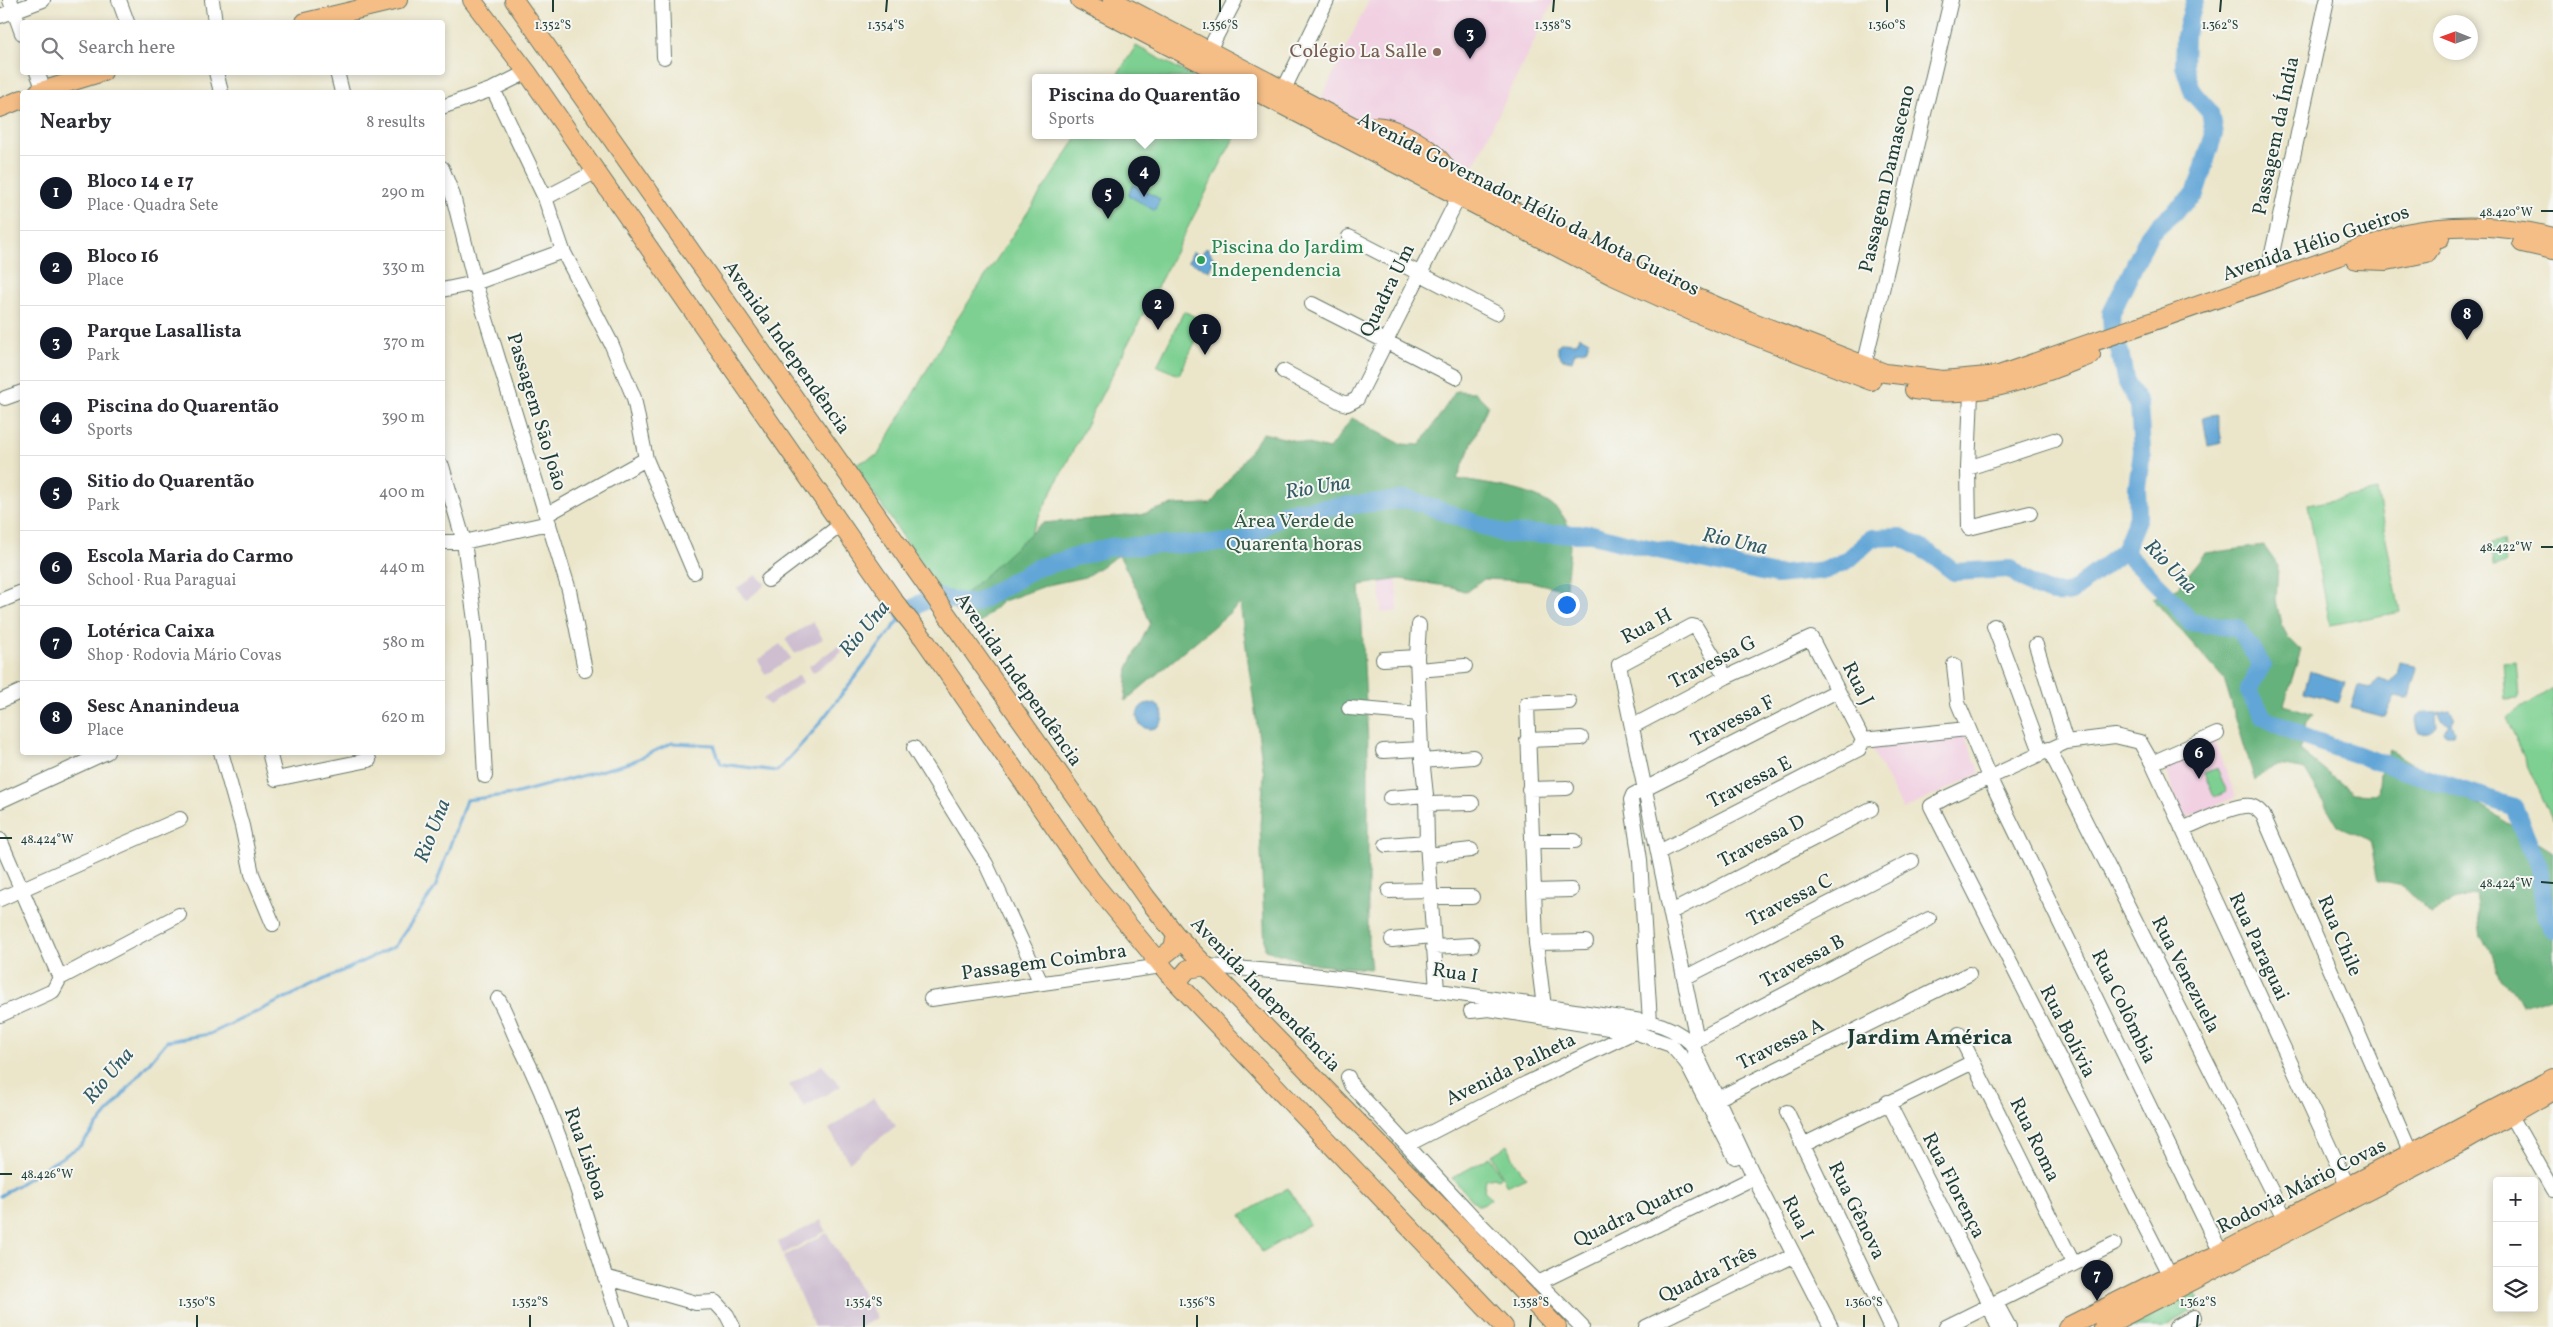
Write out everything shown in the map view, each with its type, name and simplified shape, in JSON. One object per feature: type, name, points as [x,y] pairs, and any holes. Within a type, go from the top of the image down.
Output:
[{"type":"main road","points":[[323,20],[398,0]]},
{"type":"main road","points":[[472,0],[527,72],[894,601],[924,638],[1091,880],[1176,982],[1504,1327]]},
{"type":"main road","name":"Avenida Independência","points":[[514,0],[1125,871],[1176,935],[1557,1327]]},
{"type":"main road","points":[[1080,0],[1224,74]]},
{"type":"main road","points":[[1112,0],[1255,74]]},
{"type":"main road","points":[[44,90],[93,75]]},
{"type":"main road","points":[[1257,75],[1284,89],[1362,138]]},
{"type":"main road","name":"Avenida Governador Hélio da Mota Gueiros","points":[[1257,92],[1362,138],[1459,196],[1613,276],[1663,299],[1845,372],[1898,388],[1924,392],[1971,392],[2014,384],[2101,345]]},
{"type":"main road","points":[[0,108],[20,100]]},
{"type":"main road","name":"Avenida Governador Hélio da Mota Gueiros","points":[[1362,138],[1370,127],[1380,126],[1402,134],[1442,159],[1447,174],[1614,261],[1748,320],[1885,373],[1924,380],[1987,378],[2101,345]]},
{"type":"main road","name":"Avenida Hélio Gueiros","points":[[2430,234],[2464,226],[2506,228],[2553,237]]},
{"type":"main road","name":"Avenida Hélio Gueiros","points":[[2126,337],[2266,281],[2405,233],[2492,237],[2553,250]]},
{"type":"main road","name":"Avenida Hélio Gueiros","points":[[2101,345],[2189,322],[2356,260],[2387,261],[2419,256],[2427,253],[2431,247],[2430,234]]},
{"type":"main road","points":[[1158,961],[1173,948],[1176,935]]},
{"type":"main road","points":[[1176,982],[1188,969],[1206,966]]},
{"type":"main road","name":"Rodovia Mário Covas","points":[[2067,1327],[2220,1253],[2347,1185],[2549,1090]]},
{"type":"main road","name":"Rodovia Mário Covas","points":[[2102,1327],[2511,1116],[2549,1090]]},
{"type":"street","points":[[0,16],[12,6],[43,0]]},
{"type":"street","points":[[119,0],[126,20]]},
{"type":"street","points":[[212,0],[216,20]]},
{"type":"street","points":[[662,0],[664,57]]},
{"type":"street","points":[[1206,48],[1226,0]]},
{"type":"street","points":[[1206,48],[1235,0]]},
{"type":"street","points":[[1284,89],[1327,0]]},
{"type":"street","name":"Passagem Damasceno","points":[[1864,366],[1951,0]]},
{"type":"street","name":"Passagem da Índia","points":[[2266,281],[2327,0]]},
{"type":"street","points":[[12,6],[20,28]]},
{"type":"street","points":[[445,106],[493,89],[527,72]]},
{"type":"street","points":[[38,75],[41,90]]},
{"type":"street","points":[[217,75],[220,90]]},
{"type":"street","points":[[338,75],[342,90]]},
{"type":"street","points":[[493,89],[545,198],[563,251],[611,343],[634,398],[646,459],[694,572]]},
{"type":"street","points":[[545,198],[595,172]]},
{"type":"street","name":"Passagem São João","points":[[445,176],[453,196],[475,283],[569,590],[585,670]]},
{"type":"street","name":"Quadra Um","points":[[1283,372],[1340,402],[1352,402],[1357,399],[1459,196]]},
{"type":"street","points":[[1349,237],[1496,313]]},
{"type":"street","points":[[445,289],[475,283],[563,251]]},
{"type":"street","points":[[1312,304],[1456,377]]},
{"type":"street","points":[[1971,392],[1968,468],[1969,528],[2030,513]]},
{"type":"street","points":[[5,398],[20,393]]},
{"type":"street","points":[[1968,468],[2054,440]]},
{"type":"street","points":[[445,542],[464,542],[548,519],[646,459]]},
{"type":"street","points":[[445,476],[464,542],[478,642],[485,776]]},
{"type":"street","points":[[768,580],[842,524]]},
{"type":"street","points":[[0,601],[20,593]]},
{"type":"street","points":[[1419,625],[1418,664],[1421,755],[1426,800],[1427,849],[1437,991]]},
{"type":"street","name":"Rua H","points":[[1619,665],[1692,626],[1696,627],[1726,677]]},
{"type":"street","name":"Rua Venezuela","points":[[1994,626],[2045,750],[2285,1218]]},
{"type":"street","name":"Travessa G","points":[[1633,726],[1726,677],[1811,638]]},
{"type":"street","name":"Rua J","points":[[1811,638],[1837,690],[1861,745]]},
{"type":"street","points":[[1989,778],[2045,750],[2066,742],[2036,645]]},
{"type":"street","points":[[1383,660],[1465,666]]},
{"type":"street","name":"Rua I","points":[[1619,665],[1686,977],[1694,1042],[1757,1183],[1831,1327]]},
{"type":"street","name":"Rua Colômbia","points":[[1954,665],[1958,703],[1967,729],[1989,778],[2220,1253]]},
{"type":"street","name":"Travessa F","points":[[1646,789],[1837,690]]},
{"type":"street","points":[[0,701],[20,692]]},
{"type":"street","points":[[1544,1007],[1536,943],[1527,704],[1569,702]]},
{"type":"street","points":[[1381,706],[1420,708]]},
{"type":"street","points":[[1349,708],[1420,708]]},
{"type":"street","points":[[1861,745],[1967,729]]},
{"type":"street","points":[[2152,763],[2217,734]]},
{"type":"street","name":"Rua Paraguai","points":[[2066,742],[2115,736],[2140,742],[2152,763],[2347,1185]]},
{"type":"street","points":[[1527,740],[1581,738]]},
{"type":"street","name":"Travessa E","points":[[1659,852],[1861,745]]},
{"type":"street","points":[[914,748],[986,864],[1041,983]]},
{"type":"street","points":[[1383,751],[1473,757]]},
{"type":"street","points":[[0,801],[100,755]]},
{"type":"street","points":[[223,755],[242,826],[252,874],[273,924]]},
{"type":"street","points":[[270,755],[276,779],[368,756]]},
{"type":"street","name":"Rua Bolívia","points":[[1989,778],[1931,806],[2170,1276]]},
{"type":"street","points":[[1529,789],[1566,788]]},
{"type":"street","points":[[1646,789],[1634,795],[1631,800],[1640,860],[1650,1022]]},
{"type":"street","points":[[1390,798],[1472,803]]},
{"type":"street","name":"Rua Chile","points":[[2182,830],[2236,808],[2249,806],[2258,809],[2263,815],[2411,1154]]},
{"type":"street","name":"Travessa D","points":[[1671,912],[1872,809]]},
{"type":"street","points":[[0,899],[180,818]]},
{"type":"street","points":[[0,840],[60,978]]},
{"type":"street","points":[[1532,841],[1575,841]]},
{"type":"street","points":[[1386,845],[1427,849],[1471,850]]},
{"type":"street","name":"Travessa C","points":[[1686,977],[1912,861]]},
{"type":"street","points":[[1534,891],[1571,890]]},
{"type":"street","points":[[1389,891],[1472,897]]},
{"type":"street","points":[[0,1015],[53,991],[60,978],[180,915]]},
{"type":"street","name":"Travessa B","points":[[1694,1042],[1929,919]]},
{"type":"street","points":[[1392,940],[1433,941],[1472,945]]},
{"type":"street","points":[[1536,943],[1586,942]]},
{"type":"street","name":"Passagem Coimbra","points":[[931,999],[1041,983],[1158,961]]},
{"type":"street","name":"Rua I","points":[[1206,966],[1267,969],[1437,991],[1650,1022],[1666,1026],[1694,1042]]},
{"type":"street","name":"Travessa A","points":[[1718,1098],[1969,974]]},
{"type":"street","name":"Rua Lisboa","points":[[498,1000],[505,1009],[509,1026],[544,1096],[563,1146],[622,1327]]},
{"type":"street","points":[[1472,1011],[1489,1009],[1634,1032],[1658,1039],[1680,1052],[1707,1100],[1822,1327]]},
{"type":"street","name":"Avenida Palheta","points":[[1407,1145],[1527,1083],[1634,1032]]},
{"type":"street","name":"Rua Roma","points":[[1959,1034],[2073,1263]]},
{"type":"street","points":[[1803,1145],[1973,1062]]},
{"type":"street","points":[[1348,1077],[1351,1086],[1473,1217],[1582,1327]]},
{"type":"street","name":"Rua Florença","points":[[1888,1102],[1983,1289],[1992,1305],[2009,1327]]},
{"type":"street","name":"Rua Gênova","points":[[1787,1112],[1890,1327]]},
{"type":"street","points":[[2511,1116],[2553,1190]]},
{"type":"street","name":"Quadra Quatro","points":[[1538,1283],[1747,1181]]},
{"type":"street","points":[[1946,1327],[2114,1244]]},
{"type":"street","name":"Quadra Três","points":[[1646,1327],[1787,1259]]},
{"type":"street","points":[[605,1277],[696,1303],[715,1302],[733,1327]]},
{"type":"street","name":"Rua Florença","points":[[1992,1305],[1998,1327]]},
{"type":"street","points":[[2176,1327],[2194,1317]]},
{"type":"shaded area","name":"Colégio La Salle","points":[[1369,0],[1554,0],[1467,179],[1319,103]]},
{"type":"shaded area","points":[[756,575],[766,584],[746,601],[737,588]]},
{"type":"shaded area","points":[[1397,580],[1398,611],[1381,613],[1381,582]]},
{"type":"shaded area","points":[[813,622],[823,639],[795,654],[785,639]]},
{"type":"shaded area","points":[[780,644],[791,658],[765,675],[758,660]]},
{"type":"shaded area","points":[[838,646],[842,652],[813,673],[809,666]]},
{"type":"shaded area","points":[[799,675],[803,682],[769,705],[763,699]]},
{"type":"shaded area","points":[[1963,732],[1980,773],[1903,810],[1868,742]]},
{"type":"shaded area","points":[[2215,740],[2236,797],[2185,818],[2161,761]]},
{"type":"shaded area","points":[[822,1065],[841,1086],[804,1107],[789,1085]]},
{"type":"shaded area","points":[[873,1098],[896,1126],[849,1162],[829,1129]]},
{"type":"shaded area","points":[[821,1220],[826,1231],[783,1254],[778,1242]]},
{"type":"shaded area","points":[[827,1233],[877,1318],[860,1327],[814,1327],[783,1257]]},
{"type":"green space","points":[[1136,46],[1188,74],[1118,74]]},
{"type":"green space","points":[[1076,139],[1233,139],[1015,563],[975,596],[939,589],[854,465],[878,455],[950,330]]},
{"type":"green space","points":[[1184,311],[1205,322],[1179,375],[1157,366]]},
{"type":"green space","name":"Área Verde de Quarenta horas","points":[[1456,391],[1475,392],[1488,405],[1457,479],[1505,487],[1538,497],[1562,515],[1570,533],[1566,590],[1527,581],[1484,579],[1467,592],[1452,587],[1400,579],[1360,585],[1368,744],[1368,942],[1371,969],[1318,965],[1265,950],[1260,825],[1264,775],[1240,604],[1125,701],[1128,668],[1150,623],[1139,594],[1119,555],[1085,577],[1048,585],[1001,602],[975,628],[951,607],[1042,523],[1140,515],[1171,505],[1211,504],[1263,433],[1329,449],[1352,418],[1401,444],[1420,445]]},
{"type":"green space","points":[[2377,491],[2400,612],[2330,625],[2308,505]]},
{"type":"green space","points":[[2503,540],[2506,564],[2494,565],[2492,542]]},
{"type":"green space","points":[[2264,546],[2278,566],[2276,600],[2281,624],[2288,637],[2301,650],[2284,705],[2314,714],[2306,723],[2300,750],[2353,793],[2378,794],[2380,774],[2390,750],[2553,851],[2553,996],[2522,1006],[2513,989],[2500,979],[2491,951],[2481,937],[2475,894],[2456,899],[2430,914],[2403,886],[2378,881],[2370,840],[2338,826],[2305,770],[2283,766],[2272,767],[2255,781],[2224,679],[2152,598],[2177,588],[2206,553]]},
{"type":"green space","points":[[2516,662],[2519,698],[2506,699],[2503,663]]},
{"type":"green space","points":[[2553,688],[2553,821],[2506,718]]},
{"type":"green space","points":[[2217,768],[2227,792],[2214,797],[2204,773]]},
{"type":"green space","points":[[1508,1145],[1515,1162],[1526,1177],[1507,1186],[1492,1155]]},
{"type":"green space","points":[[1490,1157],[1501,1176],[1498,1179],[1494,1177],[1486,1179],[1484,1190],[1491,1199],[1483,1205],[1477,1205],[1452,1178]]},
{"type":"green space","points":[[1288,1188],[1310,1224],[1262,1252],[1241,1215]]},
{"type":"green space","points":[[2194,1291],[2201,1305],[2164,1327],[2117,1327]]},
{"type":"water","points":[[1133,185],[1160,199],[1155,211],[1128,195]]},
{"type":"water","name":"Piscina do Jardim Independencia","points":[[1207,247],[1214,259],[1209,271],[1188,261],[1193,252],[1203,257],[1202,253]]},
{"type":"water","points":[[1580,336],[1589,341],[1586,350],[1575,352],[1572,361],[1562,359],[1558,352],[1558,345],[1562,342],[1577,343]]},
{"type":"water","points":[[2217,414],[2222,443],[2208,446],[2203,417]]},
{"type":"water","points":[[2400,662],[2415,665],[2417,668],[2409,697],[2395,696],[2385,717],[2351,708],[2358,686],[2370,689],[2378,678],[2391,682],[2397,675]]},
{"type":"water","points":[[2310,671],[2345,682],[2339,702],[2304,692]]},
{"type":"water","points":[[1150,703],[1159,707],[1163,716],[1159,725],[1150,729],[1141,725],[1137,716],[1141,707]]},
{"type":"water","points":[[2450,710],[2454,717],[2451,723],[2454,731],[2453,735],[2446,735],[2444,731],[2449,724],[2442,721],[2439,714],[2436,715],[2437,727],[2433,731],[2425,734],[2418,730],[2416,719],[2421,713]]},
{"type":"waterway","points":[[2124,551],[2138,517],[2137,487],[2142,451],[2139,405],[2125,379],[2120,352],[2112,332],[2111,314],[2150,233],[2195,194],[2214,134],[2210,112],[2193,93],[2184,66],[2185,36],[2195,0]]},
{"type":"waterway","name":"Rio Una","points":[[904,614],[932,596],[974,604],[1036,568],[1110,547],[1240,542],[1287,512],[1409,499],[1505,534],[1592,534],[1620,542],[1776,575],[1826,570],[1848,560],[1872,538],[1901,537],[1931,554],[1954,572],[2010,569],[2038,588],[2054,593],[2062,593],[2071,592],[2124,551],[2173,600],[2190,622],[2237,628],[2262,665],[2248,690],[2263,717],[2307,738],[2514,807],[2539,867],[2545,915],[2553,929]]},
{"type":"waterway","name":"Rio Una","points":[[0,1196],[80,1146],[167,1041],[210,1034],[395,946],[435,888],[466,800],[514,794],[629,763],[672,743],[714,745],[721,764],[777,771],[811,734],[900,619]]},
{"type":"place","name":"Colégio La Salle","points":[[1437,52]]},
{"type":"place","name":"Parque Lasallista","points":[[1470,59]]},
{"type":"place","name":"Piscina do Quarentão","points":[[1144,197]]},
{"type":"place","name":"Sitio do Quarentão","points":[[1108,219]]},
{"type":"place","name":"Piscina do Jardim Independencia","points":[[1201,260]]},
{"type":"place","name":"Bloco 16","points":[[1158,330]]},
{"type":"place","name":"Sesc Ananindeua","points":[[2467,340]]},
{"type":"place","name":"Bloco 14 e 17","points":[[1205,355]]},
{"type":"place","name":"Escola Maria do Carmo","points":[[2199,779]]},
{"type":"place","name":"Lotérica Caixa","points":[[2097,1301]]},
{"type":"district","name":"Jardim América","points":[[1930,1038]]}]
